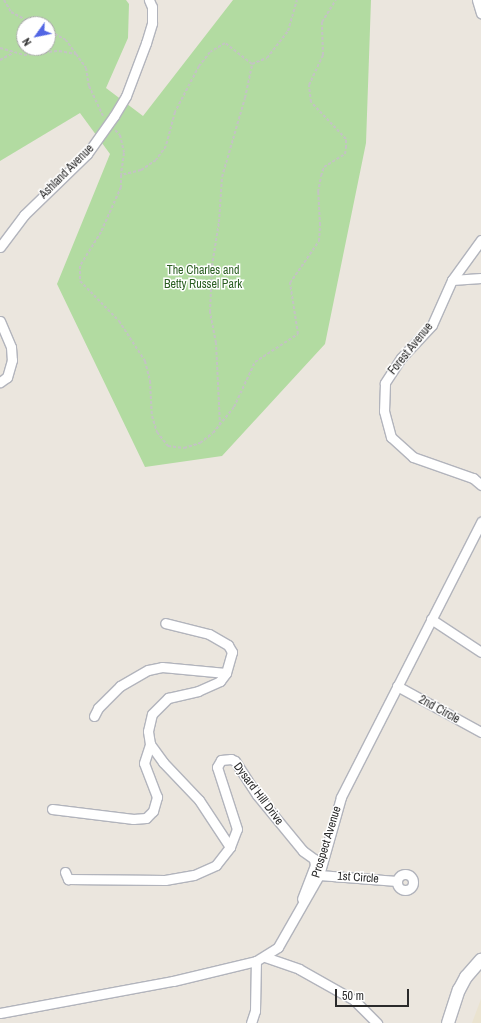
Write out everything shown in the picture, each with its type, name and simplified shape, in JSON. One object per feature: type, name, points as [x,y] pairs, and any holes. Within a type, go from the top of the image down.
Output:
[{"type":"street","name":"Ashland Avenue","points":[[0,247],[24,216],[87,154],[126,96],[152,23],[152,7],[149,0]]},
{"type":"street","points":[[477,0],[481,13]]},
{"type":"street","name":"Forest Avenue","points":[[481,240],[452,280],[432,325],[401,358],[385,383],[384,411],[391,437],[402,449],[413,457],[473,478],[481,485]]},
{"type":"street","points":[[452,280],[481,278]]},
{"type":"street","points":[[0,321],[11,347],[12,360],[7,377],[0,382]]},
{"type":"street","name":"Prospect Avenue","points":[[0,1013],[173,981],[260,959],[278,947],[296,918],[318,876],[341,797],[481,522]]},
{"type":"street","points":[[431,619],[481,652]]},
{"type":"street","points":[[165,623],[209,634],[228,645],[232,652],[226,673],[211,687],[168,698],[156,708],[148,726],[150,744],[154,751],[199,800],[230,847]]},
{"type":"street","points":[[94,716],[98,708],[120,686],[148,670],[162,667],[226,673]]},
{"type":"street","name":"2nd Circle","points":[[397,686],[481,732]]},
{"type":"street","points":[[52,809],[133,819],[146,818],[153,811],[157,797],[144,763],[150,744]]},
{"type":"street","name":"Dysard Hill Drive","points":[[65,872],[68,879],[94,881],[180,877],[194,875],[216,865],[230,847],[237,829],[217,767],[221,760],[231,759],[235,761],[257,795],[303,852],[314,859],[315,865],[296,918]]},
{"type":"street","name":"1st Circle","points":[[318,876],[397,881]]},
{"type":"street","points":[[251,1023],[255,1011],[260,959],[299,969],[354,1000],[377,1023]]},
{"type":"street","points":[[448,1023],[459,990],[466,977],[481,960]]},
{"type":"path","points":[[4,0],[11,12],[19,16]]},
{"type":"path","points":[[252,64],[267,58],[288,31],[297,0]]},
{"type":"path","points":[[252,64],[225,43],[210,52],[199,66],[175,112],[166,146],[156,160],[141,170],[121,175],[121,187],[101,232],[80,266],[79,275],[84,286],[119,321],[145,361],[150,381],[152,416],[157,432],[168,446],[184,448],[200,443],[220,426],[234,408],[255,362],[298,334],[290,283],[318,241],[320,225],[318,192],[320,176],[324,167],[345,154],[346,148],[346,139],[311,102],[309,84],[323,55],[322,22],[336,0]]},
{"type":"path","points":[[56,34],[66,40],[76,54],[56,51]]},
{"type":"path","points":[[0,48],[14,53]]},
{"type":"path","points":[[0,60],[14,53]]},
{"type":"path","points":[[220,426],[216,343],[210,312],[212,266],[219,222],[222,177],[245,98],[252,64]]},
{"type":"shaded area","points":[[481,999],[481,1023],[472,1023]]},
{"type":"green space","name":"The Charles and Betty Russel Park","points":[[0,0],[126,0],[129,4],[128,38],[106,88],[143,116],[233,0],[371,0],[366,143],[325,344],[222,456],[145,467],[57,284],[110,154],[80,113],[0,161]]}]
